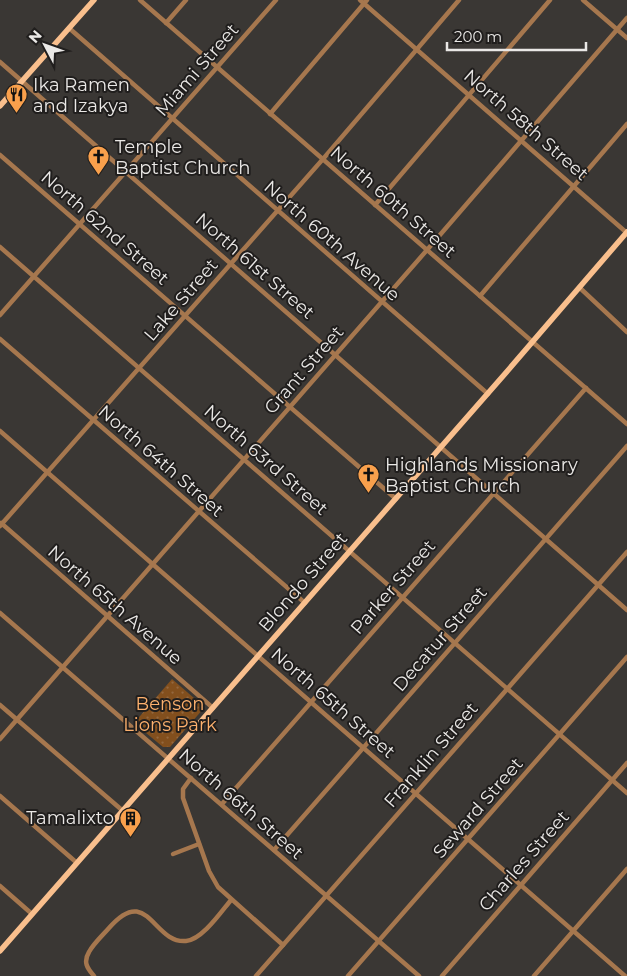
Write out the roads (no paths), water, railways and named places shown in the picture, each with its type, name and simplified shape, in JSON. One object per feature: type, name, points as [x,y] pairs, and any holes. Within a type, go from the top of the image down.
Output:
[{"type":"main road","points":[[0,106],[94,0]]},
{"type":"main road","name":"Blondo Street","points":[[0,951],[442,447],[627,232]]},
{"type":"street","name":"North 60th Street","points":[[140,0],[627,424]]},
{"type":"street","points":[[166,23],[186,0]]},
{"type":"street","name":"Miami Street","points":[[0,315],[276,0]]},
{"type":"street","name":"Lake Street","points":[[0,524],[323,159],[459,0]]},
{"type":"street","points":[[375,205],[550,0]]},
{"type":"street","points":[[583,0],[627,38]]},
{"type":"street","points":[[270,114],[364,1]]},
{"type":"street","name":"North 58th Street","points":[[364,1],[627,232]]},
{"type":"street","name":"Grant Street","points":[[0,739],[627,18]]},
{"type":"street","name":"North 60th Avenue","points":[[69,28],[488,394]]},
{"type":"street","name":"North 61st Street","points":[[0,62],[627,610]]},
{"type":"street","points":[[480,296],[627,124]]},
{"type":"street","name":"North 62nd Street","points":[[0,154],[396,499]]},
{"type":"street","name":"North 63rd Street","points":[[0,246],[627,793]]},
{"type":"street","points":[[580,288],[627,332]]},
{"type":"street","name":"North 64th Street","points":[[0,339],[305,603]]},
{"type":"street","name":"Parker Street","points":[[222,804],[586,388]]},
{"type":"street","name":"North 65th Street","points":[[0,431],[626,976]]},
{"type":"street","name":"Decatur Street","points":[[274,850],[627,446]]},
{"type":"street","name":"North 65th Avenue","points":[[0,524],[213,708]]},
{"type":"street","name":"Franklin Street","points":[[256,976],[627,552]]},
{"type":"street","name":"North 66th Street","points":[[0,613],[419,976]]},
{"type":"street","name":"Seward Street","points":[[348,976],[627,658]]},
{"type":"street","points":[[0,705],[123,811]]},
{"type":"street","name":"Charles Street","points":[[442,976],[627,763]]},
{"type":"street","points":[[191,778],[183,789],[183,798],[214,881],[231,900],[283,945]]},
{"type":"street","points":[[0,796],[77,863]]},
{"type":"street","points":[[173,854],[199,844]]},
{"type":"street","points":[[534,976],[627,869]]},
{"type":"street","points":[[0,886],[32,914]]},
{"type":"street","points":[[94,976],[86,966],[86,957],[117,919],[124,914],[130,912],[141,913],[172,938],[186,941],[194,939],[201,934],[231,900]]},
{"type":"place","name":"Ika Ramen and Izakya","points":[[17,114]]},
{"type":"place","name":"Temple Baptist Church","points":[[99,176]]},
{"type":"place","name":"Highlands Missionary Baptist Church","points":[[369,494]]},
{"type":"place","name":"Tamalixto","points":[[130,837]]},
{"type":"park label","name":"Benson Lions Park","points":[[170,714]]}]
